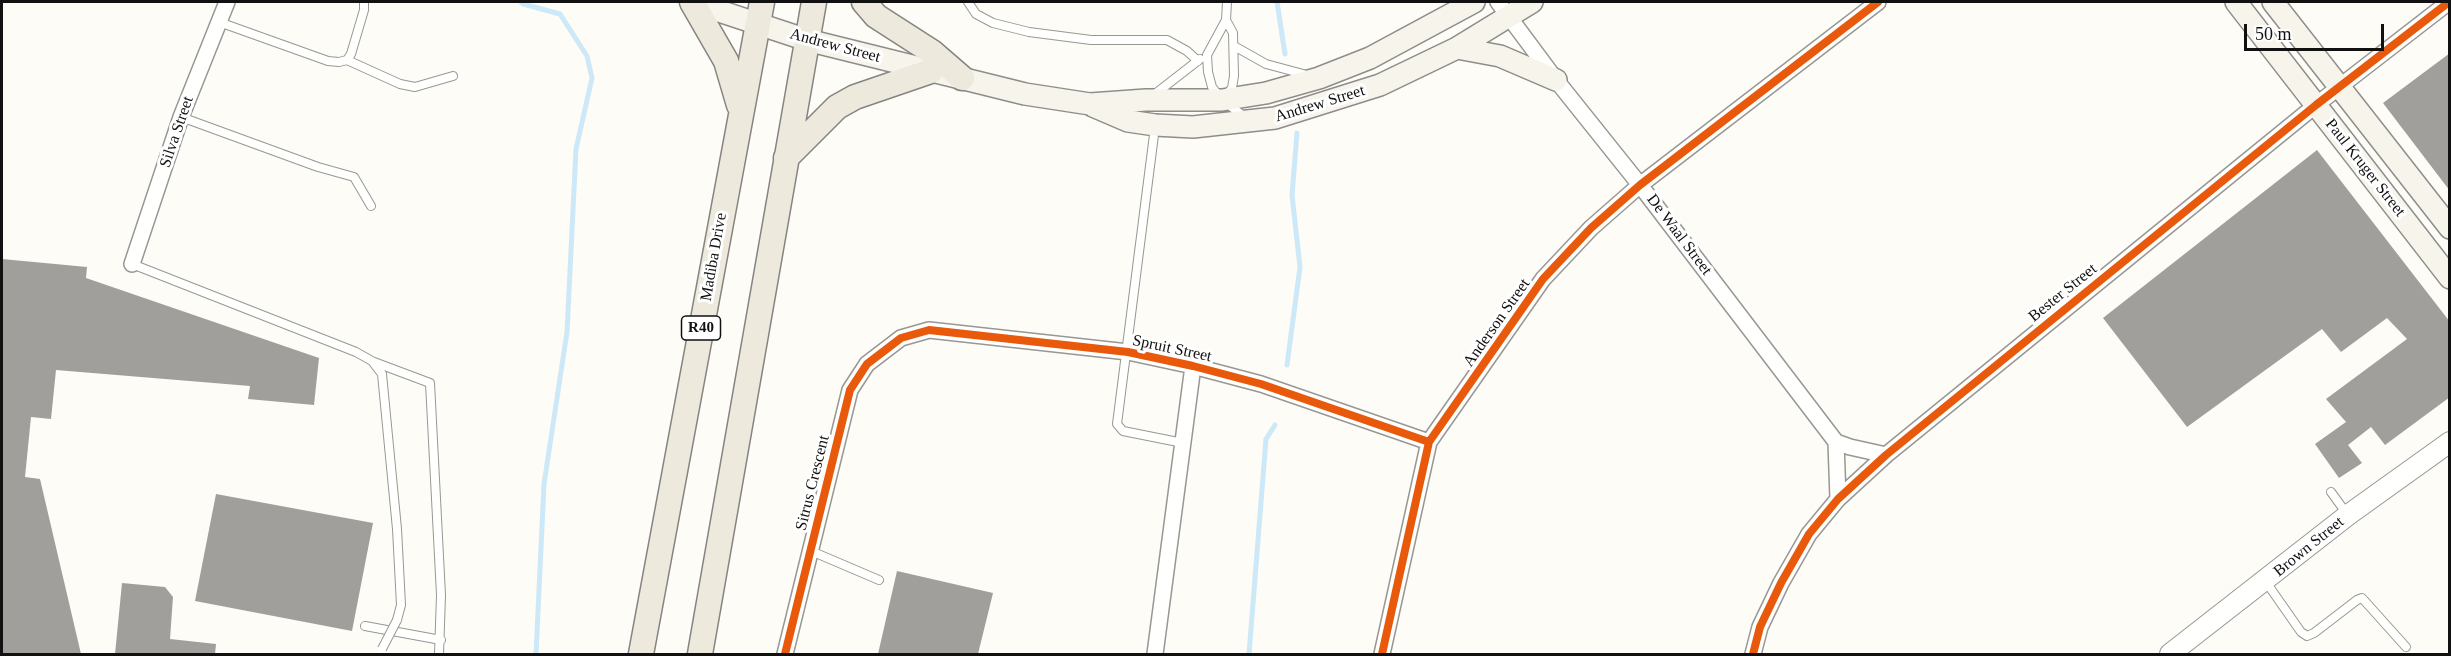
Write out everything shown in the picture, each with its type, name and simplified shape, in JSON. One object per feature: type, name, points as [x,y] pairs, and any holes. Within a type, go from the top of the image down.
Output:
[{"type":"main road","points":[[692,2],[726,62],[741,110]]},
{"type":"main road","name":"Andrew Street","points":[[692,2],[760,12],[807,40],[1025,94],[1090,104],[1146,100],[1251,122],[1275,118],[1380,85],[1457,48],[1504,9],[1532,2]]},
{"type":"main road","points":[[700,654],[814,2]]},
{"type":"main road","points":[[864,2],[876,16],[932,52],[962,78]]},
{"type":"main road","name":"Andrew Street","points":[[1090,104],[1128,121],[1155,125],[1209,112],[1319,78],[1370,58],[1474,2]]},
{"type":"main road","name":"Paul Kruger Street","points":[[2236,2],[2450,278]]},
{"type":"main road","name":"Paul Kruger Street","points":[[2273,2],[2450,228]]},
{"type":"main road","name":"Madiba Drive","points":[[641,654],[760,12]]},
{"type":"main road","points":[[1457,48],[1500,56],[1556,80]]},
{"type":"main road","points":[[786,158],[837,107],[855,97],[931,71]]},
{"type":"street","name":"Silva Street","points":[[132,264],[181,117],[227,2]]},
{"type":"street","name":"Anderson Street","points":[[1382,654],[1430,442],[1543,279],[1592,228],[1640,185],[1878,2]]},
{"type":"street","name":"Bester Street","points":[[1753,654],[1760,627],[1781,583],[1809,534],[1838,499],[1886,454],[2316,105],[2449,2]]},
{"type":"street","name":"De Waal Street","points":[[1504,9],[1556,80],[1640,185],[1836,442]]},
{"type":"street","name":"Spruit Street","points":[[901,338],[929,330],[1128,352],[1261,384],[1430,442]]},
{"type":"street","name":"Sitrus Crescent","points":[[786,654],[850,390],[867,364],[901,338]]},
{"type":"street","points":[[1155,654],[1193,366]]},
{"type":"street","points":[[1838,499],[1836,442],[1886,454]]},
{"type":"street","name":"Brown Street","points":[[2170,654],[2348,515],[2450,442]]},
{"type":"lane","points":[[347,60],[364,10],[364,2]]},
{"type":"lane","points":[[968,2],[976,14],[993,23],[1029,32],[1091,40],[1167,40],[1198,60]]},
{"type":"lane","points":[[1209,112],[1232,88],[1234,76],[1233,33],[1227,20],[1227,2]]},
{"type":"lane","points":[[1146,100],[1207,55],[1227,20]]},
{"type":"lane","points":[[219,22],[328,62],[347,60],[400,84],[415,87],[453,76]]},
{"type":"lane","points":[[1234,46],[1277,69],[1319,78]]},
{"type":"lane","points":[[1207,55],[1212,87],[1209,112]]},
{"type":"lane","points":[[1209,112],[1251,122]]},
{"type":"lane","points":[[181,117],[318,167],[354,177],[371,206]]},
{"type":"lane","points":[[1155,125],[1128,352],[1117,424],[1120,429],[1183,443]]},
{"type":"lane","points":[[132,264],[430,383],[441,595],[439,654]]},
{"type":"lane","points":[[372,361],[382,374],[385,388],[401,605],[397,620],[380,653]]},
{"type":"lane","points":[[2331,492],[2348,515]]},
{"type":"lane","points":[[811,551],[879,580]]},
{"type":"lane","points":[[2265,582],[2301,632],[2307,636],[2362,598],[2406,647]]},
{"type":"lane","points":[[365,626],[441,640]]},
{"type":"building","points":[[2450,53],[2450,191],[2383,103]]},
{"type":"building","points":[[2317,150],[2450,322],[2450,397],[2385,445],[2371,427],[2348,445],[2362,463],[2339,478],[2315,444],[2346,422],[2326,399],[2407,339],[2387,318],[2341,352],[2322,329],[2187,427],[2103,318]]},
{"type":"building","points":[[2,259],[87,267],[86,278],[319,358],[314,405],[248,399],[250,386],[56,370],[51,419],[31,417],[25,477],[40,479],[81,654],[2,654]]},
{"type":"building","points":[[216,494],[373,523],[352,631],[195,601]]},
{"type":"building","points":[[897,571],[993,593],[978,654],[878,654]]},
{"type":"building","points":[[122,583],[165,587],[173,597],[170,639],[216,644],[215,654],[115,654]]},
{"type":"waterway","points":[[521,2],[560,14],[587,56],[592,78],[576,149],[567,332],[544,484],[536,654]]},
{"type":"waterway","points":[[1277,2],[1285,54]]},
{"type":"waterway","points":[[1287,365],[1300,267],[1292,195],[1297,133]]},
{"type":"waterway","points":[[1249,654],[1266,439],[1275,425]]},
{"type":"cycle path","points":[[1382,654],[1429,442],[1543,279],[1591,228],[1640,185],[1878,2]]},
{"type":"cycle path","points":[[1753,654],[1760,627],[1781,583],[1809,534],[1838,499],[1886,455],[2316,105],[2449,2]]},
{"type":"cycle path","points":[[785,654],[850,390],[867,364],[901,338],[929,330],[1128,352],[1261,384],[1429,442]]}]
